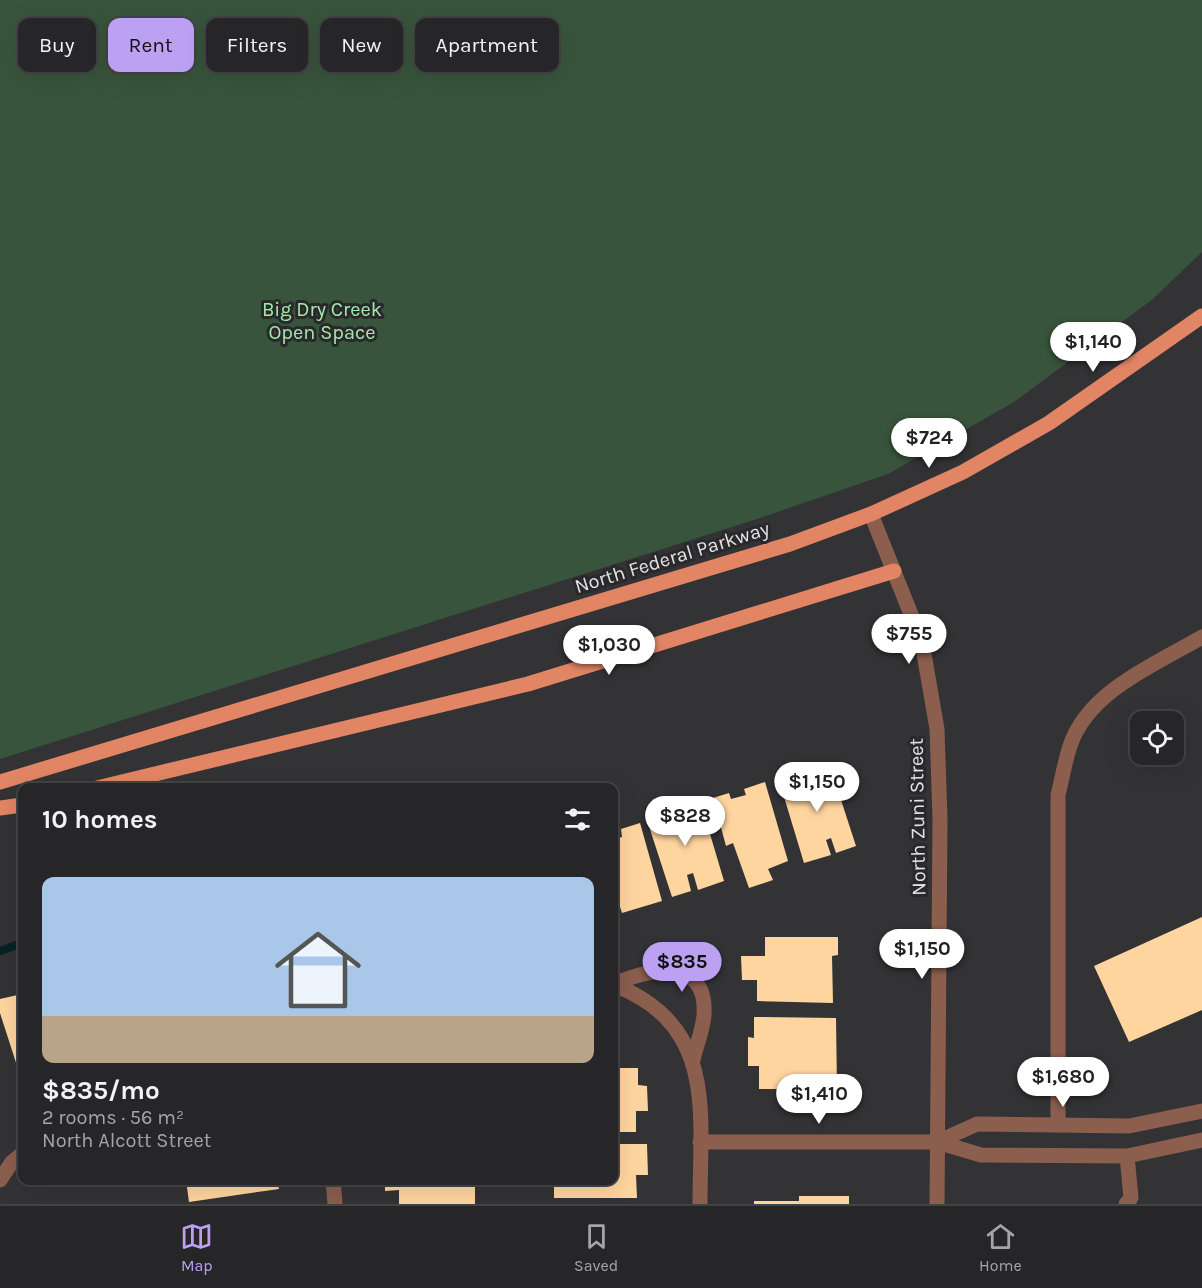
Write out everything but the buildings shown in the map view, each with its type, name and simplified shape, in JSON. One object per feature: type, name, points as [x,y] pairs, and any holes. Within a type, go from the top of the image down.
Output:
[{"type":"main road","name":"North Federal Parkway","points":[[0,782],[790,544],[871,514],[963,472],[1048,423],[1202,316]]},
{"type":"main road","points":[[118,783],[528,684],[894,571]]},
{"type":"main road","points":[[0,808],[18,806]]},
{"type":"street","name":"North Zuni Street","points":[[871,514],[922,642],[937,729],[940,819],[937,1204]]},
{"type":"street","points":[[1058,1124],[1058,795],[1070,744],[1092,708],[1117,689],[1202,637]]},
{"type":"street","points":[[618,982],[637,974],[656,971],[675,971],[689,976],[698,986],[703,998],[704,1016],[693,1060]]},
{"type":"street","points":[[618,986],[636,993],[657,1008],[675,1028],[693,1060],[699,1087],[700,1204]]},
{"type":"street","points":[[937,1142],[977,1124],[1129,1126],[1202,1112]]},
{"type":"street","points":[[700,1142],[937,1142],[981,1155],[1127,1156],[1202,1140]]},
{"type":"street","points":[[1126,1204],[1131,1198],[1127,1156]]},
{"type":"street","points":[[0,1180],[17,1158]]},
{"type":"street","points":[[333,1185],[335,1204]]},
{"type":"green space","name":"Big Dry Creek Open Space","points":[[0,0],[1202,0],[1202,252],[1153,299],[1014,402],[888,474],[757,519],[0,759]]},
{"type":"waterway","points":[[0,951],[18,944]]}]
